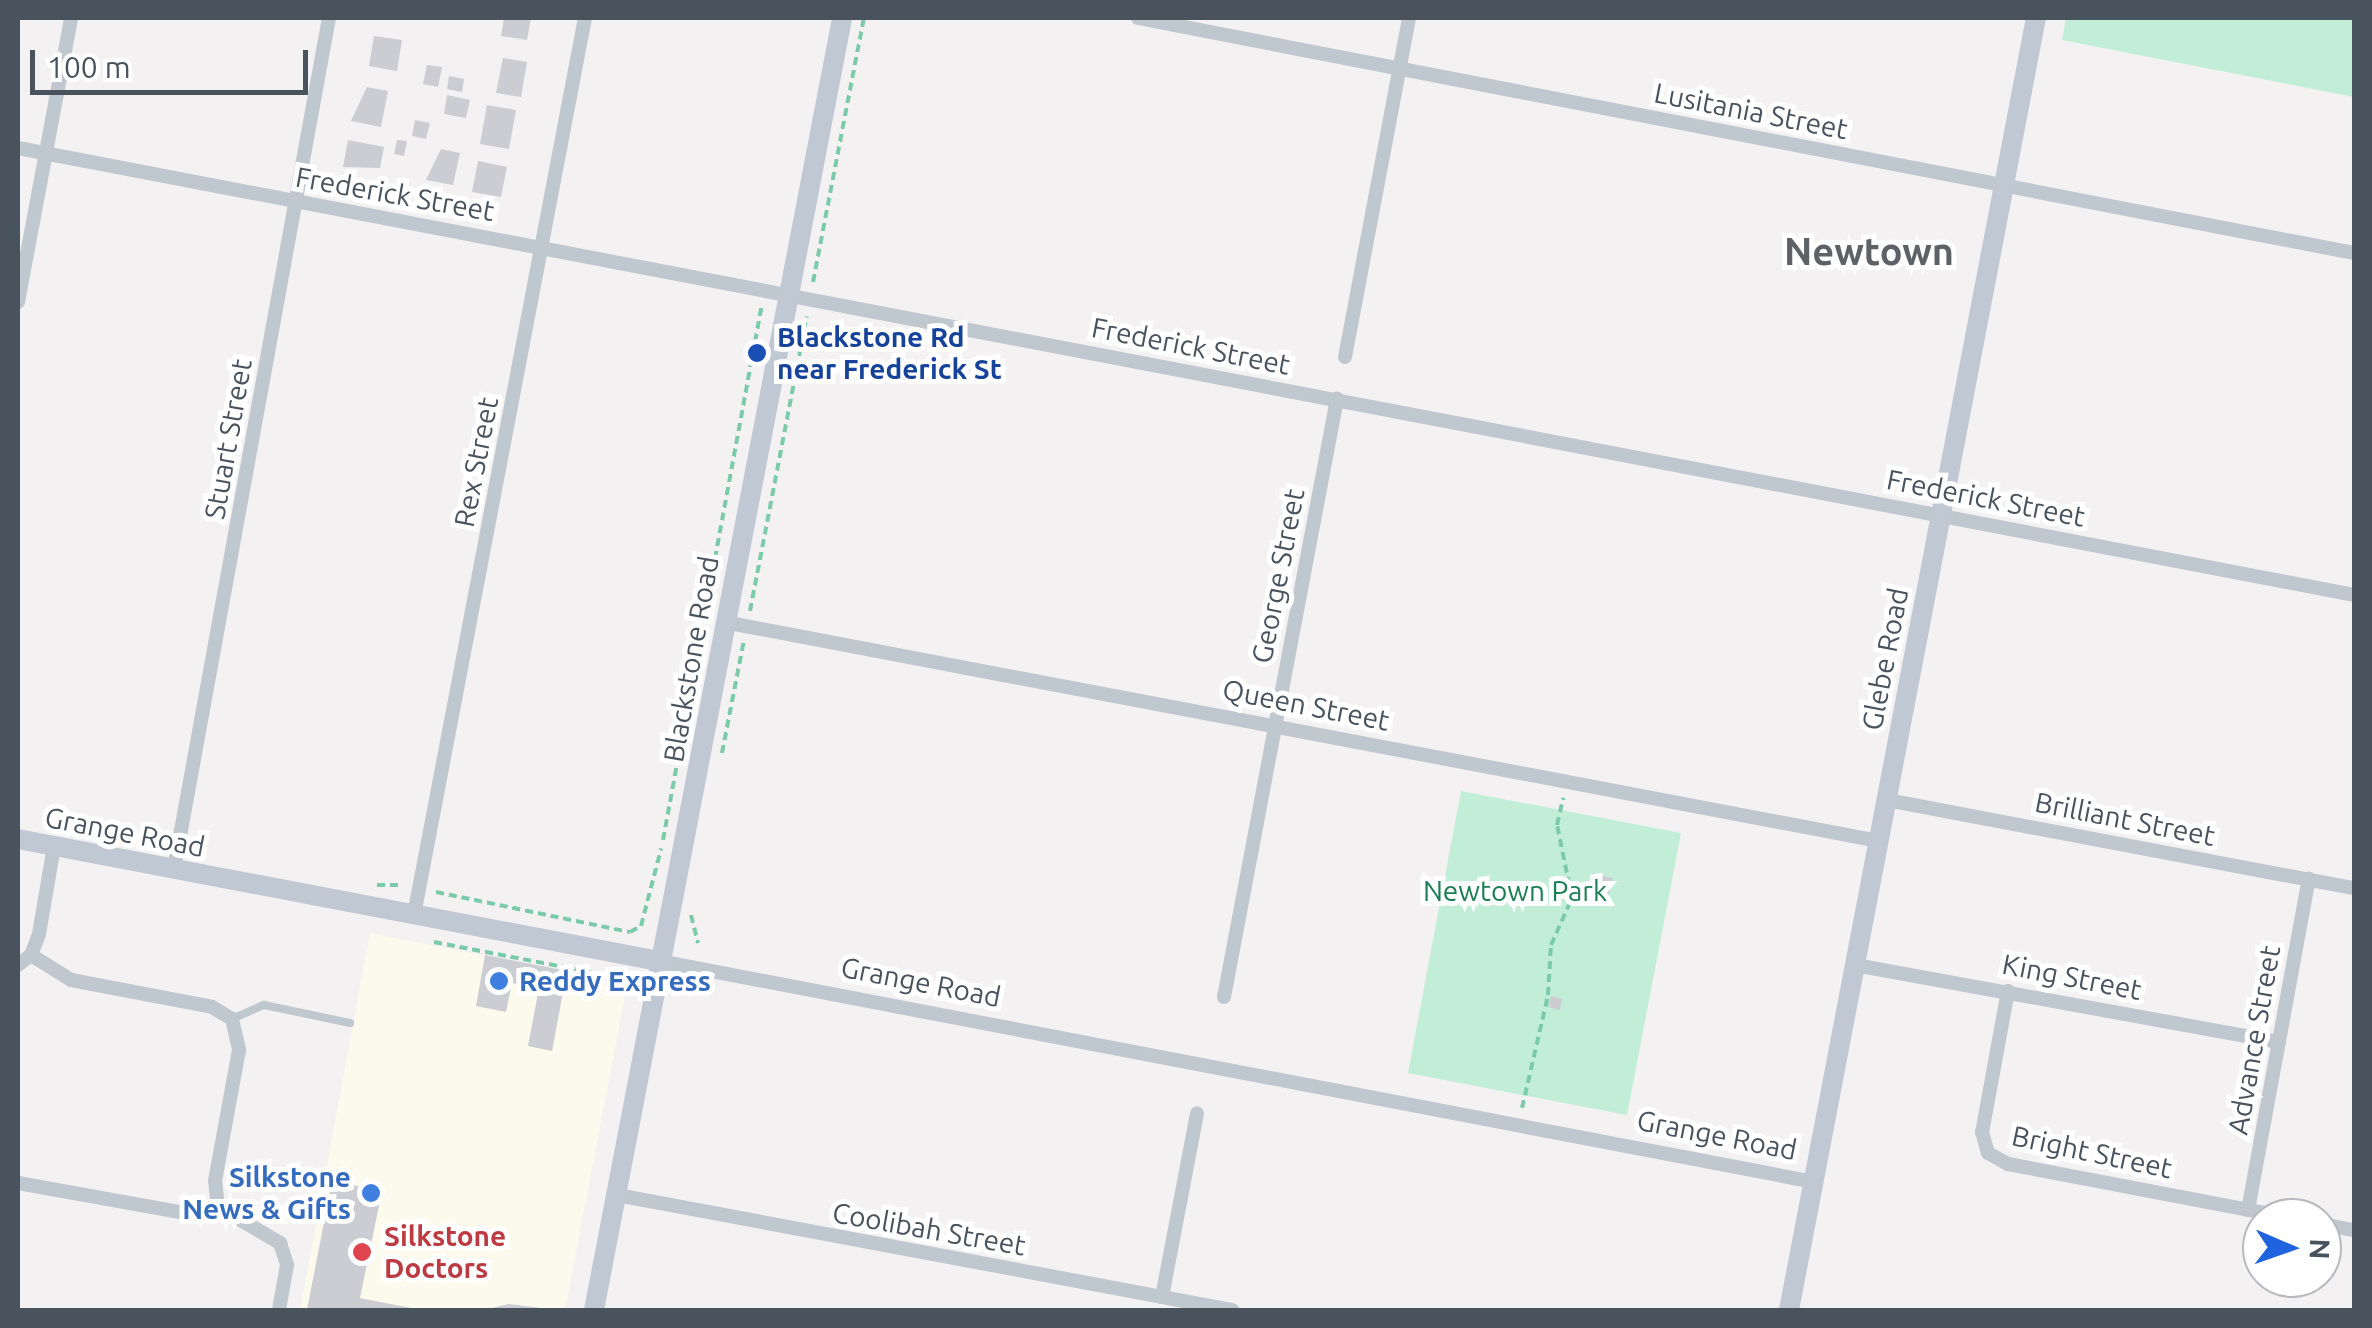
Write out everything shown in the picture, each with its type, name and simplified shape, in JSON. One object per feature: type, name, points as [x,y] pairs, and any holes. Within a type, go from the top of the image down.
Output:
[{"type":"main road","name":"Blackstone Road","points":[[594,1310],[664,962],[724,622],[799,296],[842,18]]},
{"type":"main road","name":"Glebe Road","points":[[1789,1310],[2036,18]]},
{"type":"main road","name":"Grange Road","points":[[18,840],[664,962]]},
{"type":"street","points":[[18,302],[71,18]]},
{"type":"street","name":"Stuart Street","points":[[174,869],[329,18]]},
{"type":"street","name":"Rex Street","points":[[414,916],[585,18]]},
{"type":"street","name":"Lusitania Street","points":[[1138,18],[2354,253]]},
{"type":"street","points":[[1345,358],[1409,18]]},
{"type":"street","name":"Frederick Street","points":[[18,148],[2354,595]]},
{"type":"street","name":"George Street","points":[[1224,997],[1337,399]]},
{"type":"street","name":"Queen Street","points":[[724,622],[1879,841]]},
{"type":"street","name":"Brilliant Street","points":[[1887,800],[2354,888]]},
{"type":"street","points":[[18,965],[31,956],[54,846]]},
{"type":"street","name":"Advance Street","points":[[2250,1198],[2309,879]]},
{"type":"street","points":[[31,956],[71,980],[212,1007],[232,1019],[240,1042],[215,1181],[218,1207]]},
{"type":"street","name":"Grange Road","points":[[664,962],[1814,1182]]},
{"type":"street","name":"King Street","points":[[1855,964],[2279,1042]]},
{"type":"street","name":"Bright Street","points":[[2008,990],[1982,1132],[1988,1152],[2008,1164],[2242,1209]]},
{"type":"street","points":[[1162,1296],[1198,1112]]},
{"type":"street","points":[[18,1182],[184,1214],[218,1207],[280,1243],[287,1265],[279,1310]]},
{"type":"street","name":"Coolibah Street","points":[[616,1195],[1232,1310]]},
{"type":"lane","points":[[232,1019],[264,1005],[350,1023]]},
{"type":"path","points":[[721,759],[747,626],[799,296],[864,18]]},
{"type":"path","points":[[436,892],[630,932],[642,926],[765,289]]},
{"type":"path","points":[[1518,1123],[1548,995],[1551,945],[1572,898],[1557,824],[1568,779]]},
{"type":"path","points":[[377,885],[402,884]]},
{"type":"path","points":[[694,901],[690,918],[698,944]]},
{"type":"path","points":[[434,942],[590,972],[629,989]]},
{"type":"shaded area","points":[[370,933],[592,977],[625,997],[565,1310],[300,1310]]},
{"type":"green space","points":[[2066,18],[2354,18],[2354,97],[2062,40]]},
{"type":"green space","name":"Newtown Park","points":[[1461,791],[1681,833],[1627,1115],[1408,1073]],"holes":[[[1592,873],[1612,878],[1606,900],[1587,896]]]},
{"type":"building","points":[[504,18],[531,18],[527,40],[501,36]]},
{"type":"building","points":[[374,36],[402,40],[397,71],[369,66]]},
{"type":"building","points":[[503,58],[527,62],[521,97],[496,93]]},
{"type":"building","points":[[427,65],[442,67],[438,87],[423,84]]},
{"type":"building","points":[[449,76],[464,79],[462,92],[447,89]]},
{"type":"building","points":[[367,87],[388,91],[381,127],[351,121]]},
{"type":"building","points":[[447,95],[470,100],[466,118],[444,114]]},
{"type":"building","points":[[487,105],[516,110],[509,149],[480,144]]},
{"type":"building","points":[[415,120],[430,123],[426,139],[412,136]]},
{"type":"building","points":[[348,140],[384,147],[380,168],[343,167]]},
{"type":"building","points":[[397,140],[407,141],[404,156],[394,154]]},
{"type":"building","points":[[441,149],[460,153],[453,185],[426,180]]},
{"type":"building","points":[[478,161],[507,167],[501,197],[472,192]]},
{"type":"building","points":[[1592,873],[1613,878],[1607,900],[1586,896]]},
{"type":"building","points":[[485,955],[567,971],[552,1051],[528,1046],[539,988],[512,983],[506,1012],[476,1006]]},
{"type":"building","points":[[1551,996],[1562,999],[1560,1010],[1548,1007]]},
{"type":"building","points":[[332,1181],[382,1191],[360,1298],[421,1310],[307,1310]]},
{"type":"building","points":[[509,1304],[541,1308],[483,1310]]},
{"type":"place","name":"Blackstone Rd near Frederick St","points":[[757,353]]},
{"type":"place","name":"Reddy Express","points":[[499,981]]},
{"type":"place","name":"Silkstone News & Gifts","points":[[371,1193]]},
{"type":"place","name":"Silkstone Doctors","points":[[362,1252]]},
{"type":"district","name":"Newtown","points":[[1869,252]]}]
